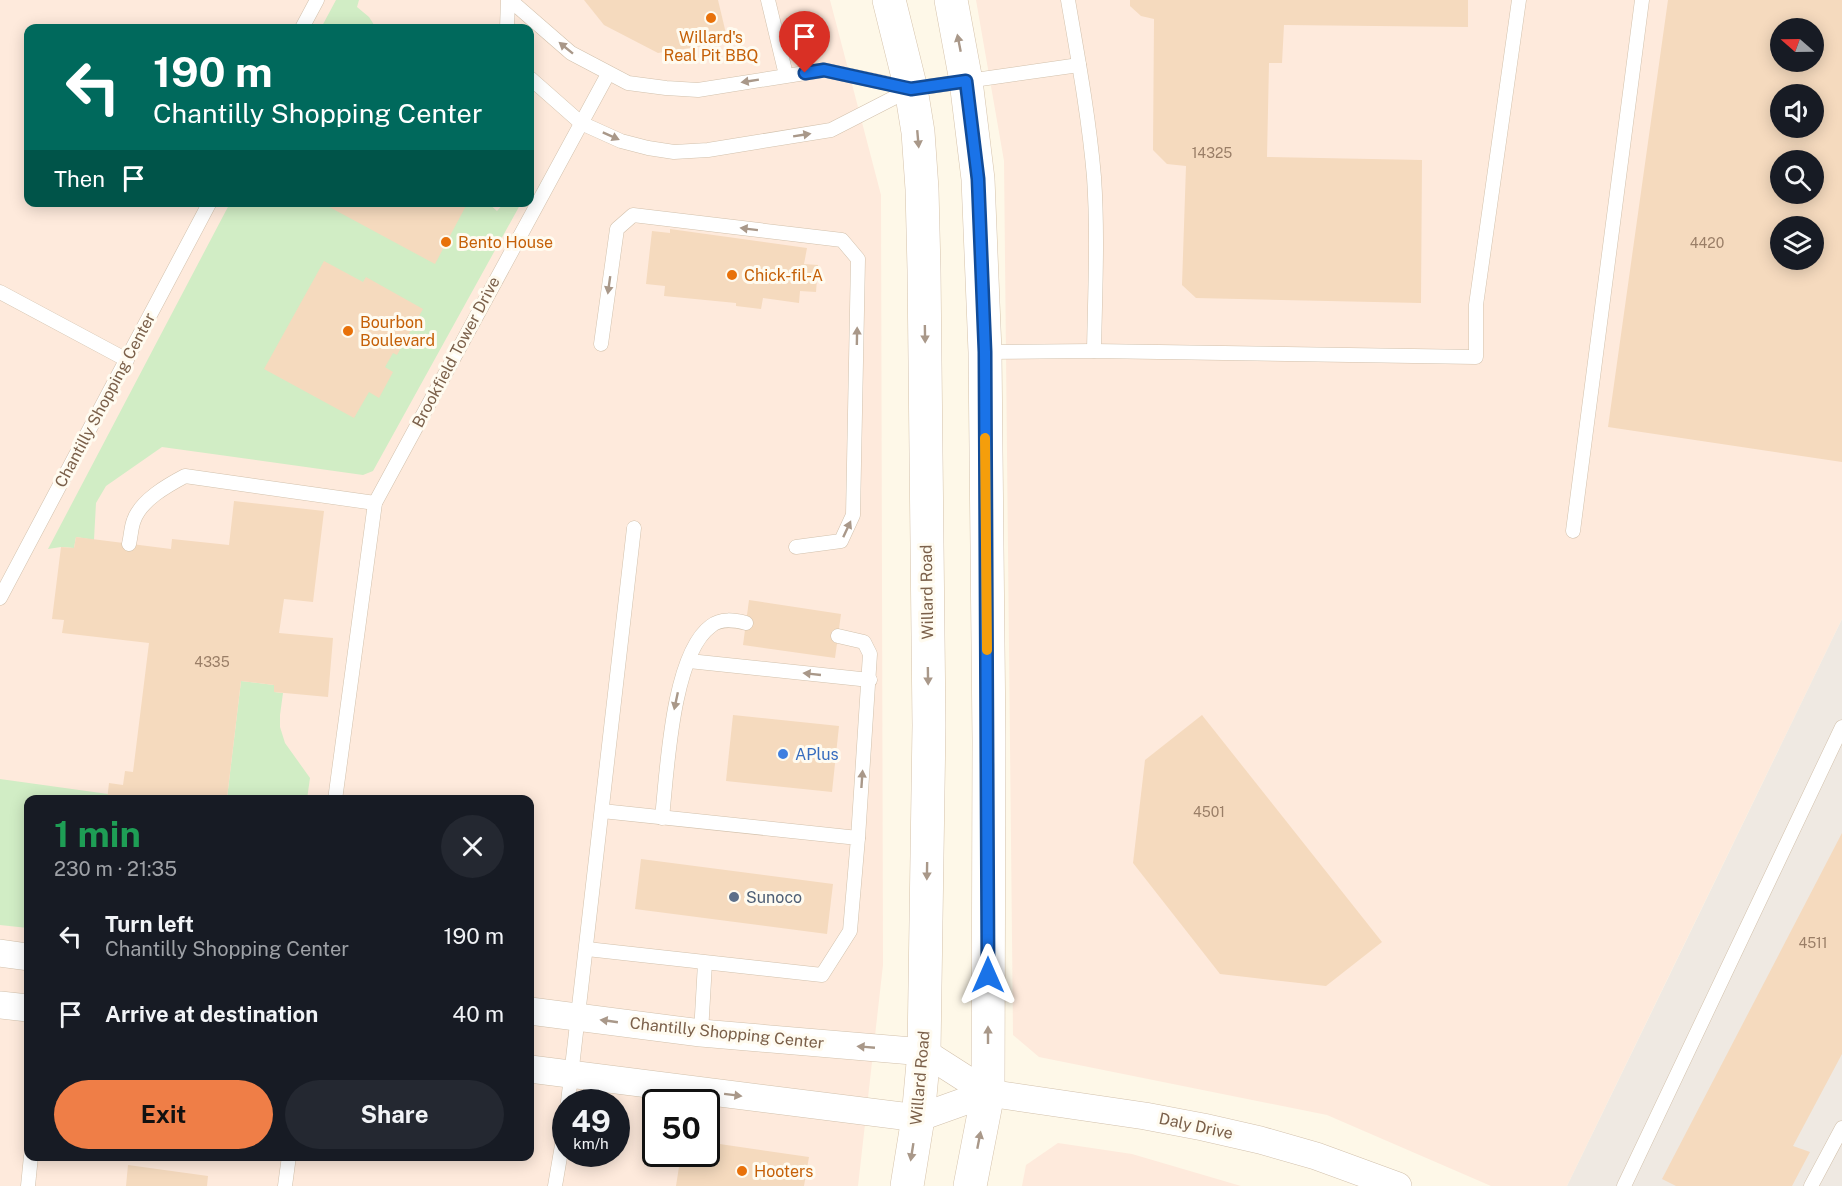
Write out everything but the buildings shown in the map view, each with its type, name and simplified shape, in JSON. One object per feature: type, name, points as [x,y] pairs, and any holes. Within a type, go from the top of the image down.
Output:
[{"type":"main road","name":"Willard Road","points":[[889,0],[911,89],[918,132],[924,270],[929,725],[924,1052],[918,1118],[907,1186]]},
{"type":"main road","points":[[951,0],[966,81],[978,179],[985,352],[988,1093],[970,1186]]},
{"type":"street","points":[[0,953],[24,956]]},
{"type":"street","points":[[0,1005],[24,1008]]},
{"type":"street","name":"Chantilly Shopping Center","points":[[534,1011],[701,1033],[924,1052]]},
{"type":"street","name":"Daly Drive","points":[[924,1052],[988,1093],[1145,1116],[1203,1127],[1316,1156],[1398,1186]]},
{"type":"street","points":[[534,1069],[918,1118]]},
{"type":"street","name":"Daly Drive","points":[[918,1118],[988,1093]]},
{"type":"lane","points":[[304,24],[317,0]]},
{"type":"lane","points":[[507,24],[509,0]]},
{"type":"lane","points":[[509,0],[571,53],[628,83],[698,90],[824,70],[911,89]]},
{"type":"lane","points":[[768,0],[786,75]]},
{"type":"lane","points":[[1068,0],[1094,176],[1096,242],[1094,351]]},
{"type":"lane","points":[[985,352],[1094,351],[1476,357],[1476,305],[1519,0]]},
{"type":"lane","points":[[1573,531],[1642,0]]},
{"type":"lane","points":[[534,82],[581,123],[621,141],[674,152],[708,150],[831,130],[911,89],[1079,65]]},
{"type":"lane","name":"Brookfield Tower Drive","points":[[336,795],[375,503],[608,74]]},
{"type":"lane","name":"Chantilly Shopping Center","points":[[0,598],[207,207]]},
{"type":"lane","points":[[601,344],[617,229],[633,215],[842,240],[858,259],[853,515],[841,541],[796,547]]},
{"type":"lane","points":[[0,292],[127,360]]},
{"type":"lane","points":[[129,544],[134,518],[164,487],[185,476],[375,503]]},
{"type":"lane","points":[[570,1089],[633,528]]},
{"type":"lane","points":[[662,818],[675,700],[696,642],[711,625],[731,619],[746,623]]},
{"type":"lane","points":[[587,950],[822,975],[850,930],[870,680],[870,654],[864,642],[838,636]]},
{"type":"lane","points":[[689,661],[870,680]]},
{"type":"lane","points":[[1624,1186],[1842,727]]},
{"type":"lane","points":[[602,812],[858,838]]},
{"type":"lane","points":[[701,1033],[705,963]]},
{"type":"lane","points":[[1811,1186],[1842,1128]]},
{"type":"lane","points":[[28,1186],[31,1161]]},
{"type":"lane","points":[[285,1186],[288,1161]]},
{"type":"lane","points":[[555,1186],[558,1167]]},
{"type":"shaded area","points":[[0,0],[830,0],[881,195],[883,965],[858,1186],[0,1186]]},
{"type":"shaded area","points":[[976,0],[1842,0],[1842,619],[1567,1186],[1491,1186],[1327,1115],[1039,1057],[1013,1035],[1004,161]]},
{"type":"shaded area","points":[[1842,619],[1842,1186],[1567,1186],[1671,972]]},
{"type":"shaded area","points":[[1058,1143],[1132,1154],[1241,1186],[1022,1186],[1026,1165]]},
{"type":"green space","points":[[336,0],[359,0],[357,7],[373,24],[323,24]]},
{"type":"green space","points":[[228,207],[493,207],[497,211],[500,207],[519,207],[373,471],[363,475],[162,447],[106,486],[96,503],[94,540],[76,537],[74,548],[48,549]]},
{"type":"green space","points":[[241,681],[274,685],[274,692],[283,693],[280,727],[285,743],[310,778],[308,795],[227,795]]},
{"type":"green space","points":[[0,779],[108,794],[24,795],[24,928],[0,925]]},
{"type":"slow traffic","points":[[985,438],[987,650]]},
{"type":"place","name":"Willard's Real Pit BBQ","points":[[711,18]]},
{"type":"place","name":"Bento House","points":[[446,242]]},
{"type":"place","name":"Chick-fil-A","points":[[732,275]]},
{"type":"place","name":"Bourbon Boulevard","points":[[348,331]]},
{"type":"place","name":"APlus","points":[[783,754]]},
{"type":"place","name":"Sunoco","points":[[734,897]]},
{"type":"place","name":"Hooters","points":[[742,1171]]},
{"type":"route","points":[[805,73],[824,70],[911,89],[966,81],[978,179],[985,352],[988,975]]}]
